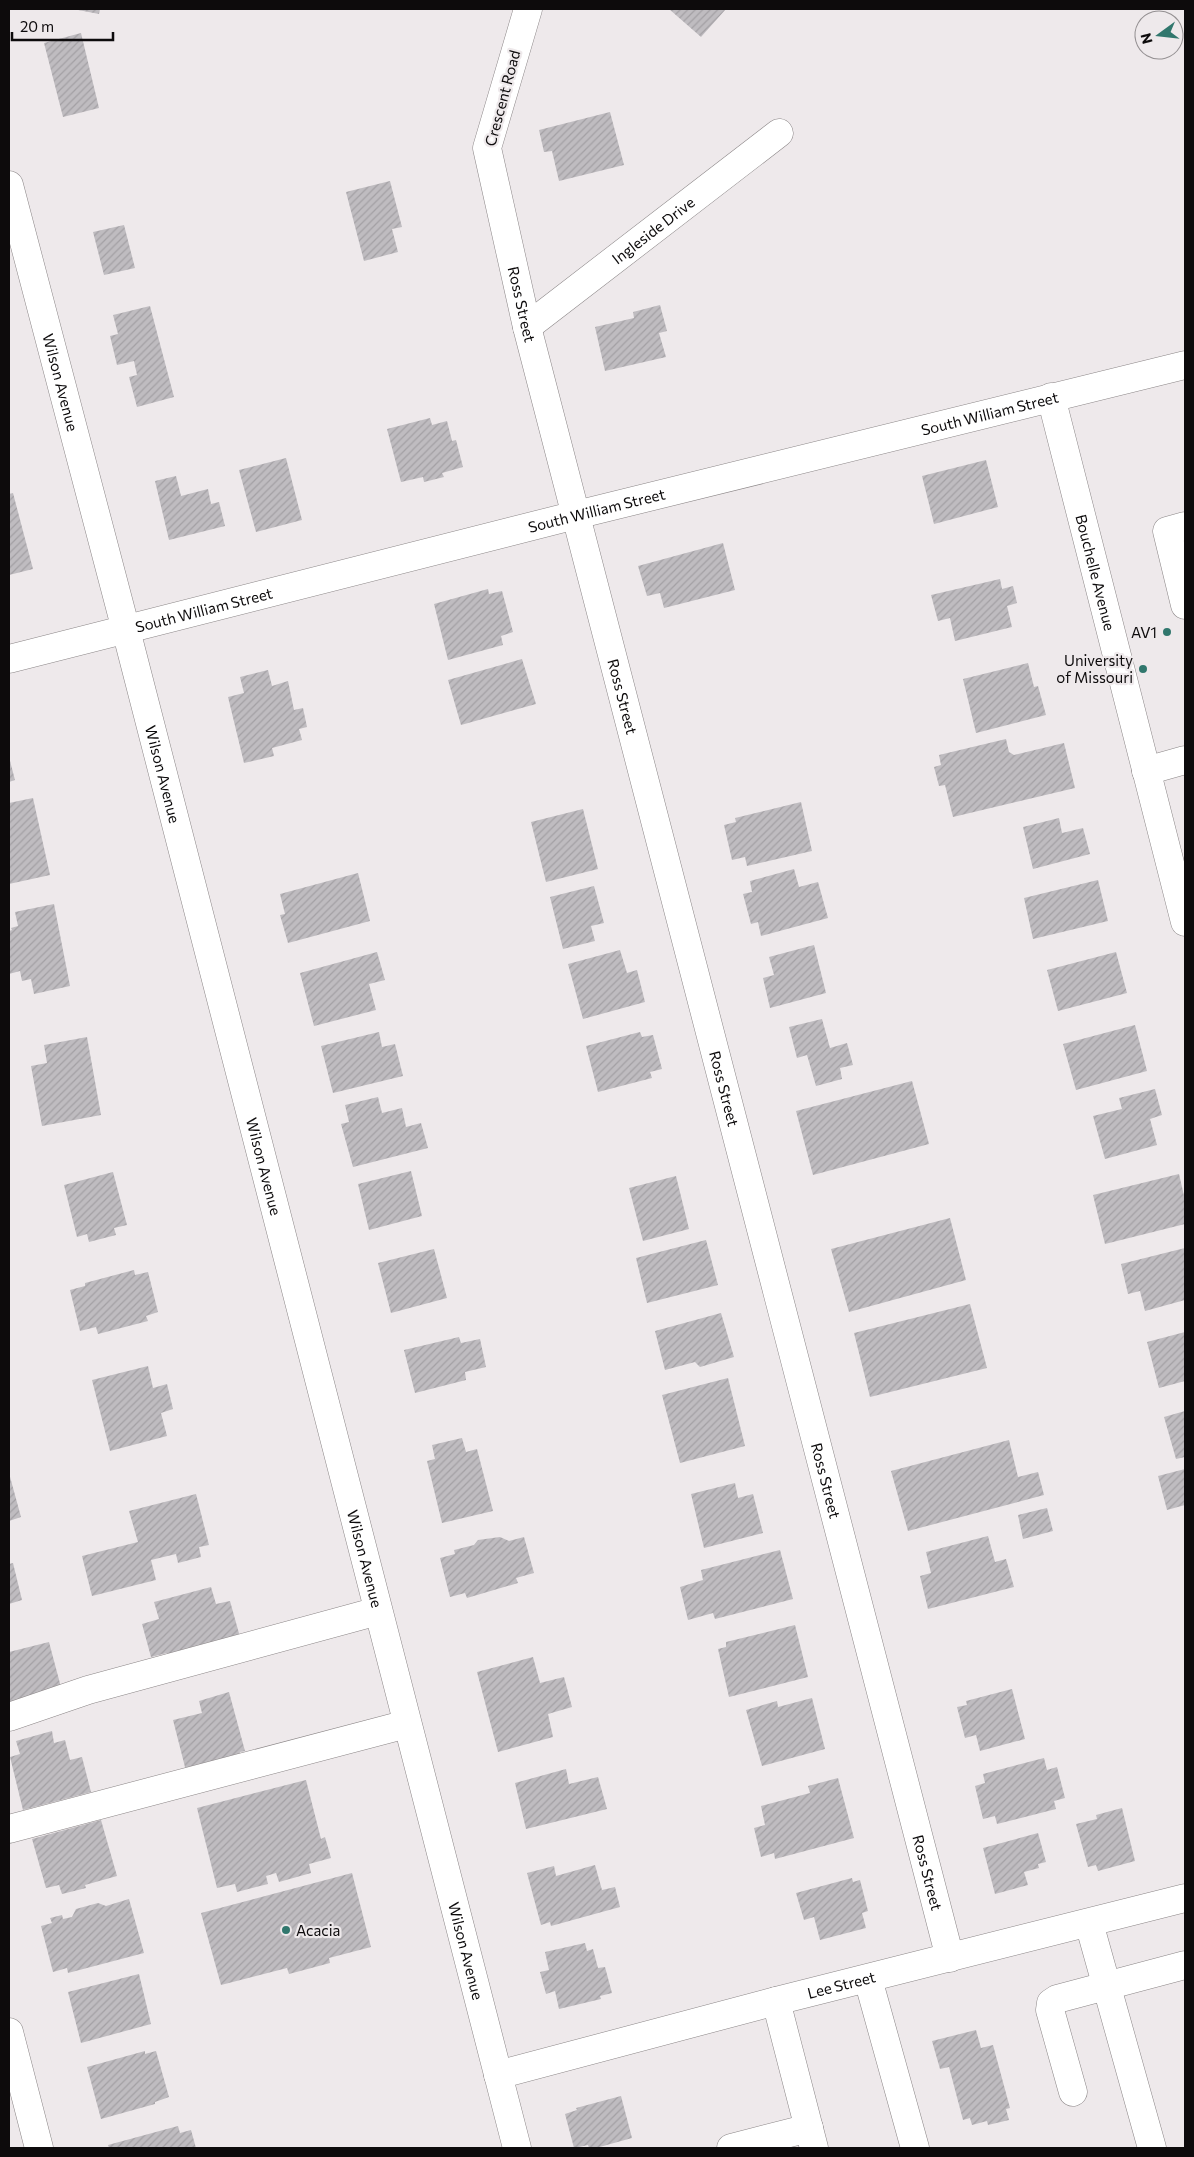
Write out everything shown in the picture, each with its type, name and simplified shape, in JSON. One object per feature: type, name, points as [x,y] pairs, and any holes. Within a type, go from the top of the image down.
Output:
[{"type":"street","name":"Crescent Road","points":[[501,218],[487,148],[528,9]]},
{"type":"street","name":"Ingleside Drive","points":[[527,326],[779,134]]},
{"type":"street","name":"Wilson Avenue","points":[[9,185],[126,630],[517,2148]]},
{"type":"street","name":"Ross Street","points":[[501,218],[527,326],[950,1958]]},
{"type":"street","name":"South William Street","points":[[9,659],[576,515],[1185,365]]},
{"type":"street","name":"Bouchelle Avenue","points":[[1050,397],[1146,771],[1181,886],[1185,922]]},
{"type":"street","points":[[1185,526],[1167,531],[1185,605]]},
{"type":"street","points":[[1146,771],[1185,760]]},
{"type":"street","points":[[9,1717],[88,1690],[378,1611]]},
{"type":"street","points":[[9,1829],[407,1724]]},
{"type":"street","name":"Lee Street","points":[[498,2075],[776,2001],[1185,1898]]},
{"type":"street","points":[[1089,1923],[1152,2148]]},
{"type":"street","points":[[1073,2092],[1050,2010],[1051,2003],[1057,1999],[1106,1988],[1185,1965]]},
{"type":"street","points":[[868,1979],[915,2148]]},
{"type":"street","points":[[731,2148],[812,2138],[776,2001]]},
{"type":"street","points":[[9,2032],[39,2148]]},
{"type":"building","points":[[73,9],[100,9],[99,14]]},
{"type":"building","points":[[669,9],[726,9],[701,37]]},
{"type":"building","points":[[81,33],[99,108],[63,117],[44,43]]},
{"type":"building","points":[[610,112],[624,165],[559,181],[552,151],[544,152],[539,130]]},
{"type":"building","points":[[390,181],[402,227],[392,229],[398,252],[364,261],[346,192]]},
{"type":"building","points":[[124,225],[135,268],[104,275],[93,232]]},
{"type":"building","points":[[660,305],[667,331],[659,333],[666,357],[605,371],[595,327],[634,318],[633,312]]},
{"type":"building","points":[[150,306],[174,397],[137,407],[129,377],[137,375],[134,361],[117,365],[110,336],[118,334],[113,315]]},
{"type":"building","points":[[430,418],[432,425],[447,421],[452,441],[456,440],[463,467],[442,473],[444,477],[424,482],[423,477],[401,482],[387,429]]},
{"type":"building","points":[[286,458],[302,520],[256,532],[239,470]]},
{"type":"building","points":[[986,460],[998,507],[934,524],[922,476]]},
{"type":"building","points":[[176,476],[181,496],[208,489],[211,504],[219,502],[225,526],[169,540],[155,481]]},
{"type":"building","points":[[13,493],[33,569],[9,575],[9,494]]},
{"type":"building","points":[[723,543],[735,590],[664,608],[660,593],[647,596],[638,566]]},
{"type":"building","points":[[1000,579],[1002,589],[1013,586],[1017,603],[1007,606],[1012,627],[955,641],[950,618],[938,621],[931,595]]},
{"type":"building","points":[[488,589],[489,594],[502,591],[513,632],[501,636],[503,645],[448,660],[434,604]]},
{"type":"building","points":[[522,659],[536,704],[461,725],[448,680]]},
{"type":"building","points":[[1028,663],[1034,687],[1038,686],[1046,715],[976,733],[963,679]]},
{"type":"building","points":[[268,670],[272,686],[288,681],[294,710],[303,708],[307,727],[299,729],[302,740],[272,748],[274,756],[244,763],[228,697],[244,693],[240,677]]},
{"type":"building","points":[[1006,739],[1009,752],[1014,755],[1064,743],[1075,788],[953,817],[945,785],[939,786],[934,767],[941,765],[939,755]]},
{"type":"building","points":[[9,757],[15,780],[9,782]]},
{"type":"building","points":[[33,798],[50,875],[9,884],[9,803]]},
{"type":"building","points":[[801,802],[812,851],[747,866],[745,857],[732,860],[724,825],[736,822],[735,818]]},
{"type":"building","points":[[583,809],[598,869],[546,882],[531,822]]},
{"type":"building","points":[[1059,818],[1062,833],[1083,828],[1090,854],[1033,869],[1023,827]]},
{"type":"building","points":[[794,869],[799,887],[818,882],[828,918],[761,936],[758,922],[751,924],[743,894],[752,892],[750,881]]},
{"type":"building","points":[[358,873],[370,921],[288,943],[280,915],[285,914],[280,894]]},
{"type":"building","points":[[1098,880],[1108,921],[1033,939],[1024,898]]},
{"type":"building","points":[[594,886],[604,923],[591,926],[595,941],[563,949],[550,897]]},
{"type":"building","points":[[54,904],[70,986],[34,994],[31,979],[22,981],[20,971],[9,974],[9,931],[12,930],[11,928],[18,926],[15,912]]},
{"type":"building","points":[[814,945],[826,993],[770,1008],[763,978],[774,975],[769,957]]},
{"type":"building","points":[[620,950],[627,973],[637,970],[645,1002],[583,1019],[568,964]]},
{"type":"building","points":[[377,952],[385,980],[369,984],[376,1010],[314,1026],[300,973]]},
{"type":"building","points":[[1116,952],[1127,993],[1058,1011],[1047,970]]},
{"type":"building","points":[[822,1019],[830,1048],[847,1043],[853,1065],[840,1068],[842,1079],[816,1086],[807,1055],[797,1058],[789,1027]]},
{"type":"building","points":[[1135,1025],[1147,1071],[1076,1090],[1063,1044]]},
{"type":"building","points":[[379,1032],[382,1047],[395,1044],[403,1076],[333,1093],[321,1046]]},
{"type":"building","points":[[640,1032],[642,1037],[653,1035],[662,1069],[650,1072],[652,1078],[598,1092],[586,1046]]},
{"type":"building","points":[[87,1037],[101,1115],[42,1126],[31,1066],[47,1063],[44,1045]]},
{"type":"building","points":[[912,1081],[929,1144],[813,1175],[796,1111]]},
{"type":"building","points":[[1155,1089],[1162,1115],[1150,1119],[1157,1145],[1105,1159],[1093,1116],[1122,1109],[1119,1098]]},
{"type":"building","points":[[378,1097],[382,1113],[402,1108],[406,1127],[421,1123],[428,1148],[353,1167],[341,1124],[349,1122],[345,1105]]},
{"type":"building","points":[[411,1171],[422,1216],[369,1230],[358,1184]]},
{"type":"building","points":[[113,1172],[127,1225],[114,1228],[116,1235],[89,1242],[87,1234],[77,1237],[64,1185]]},
{"type":"building","points":[[1179,1174],[1185,1200],[1185,1224],[1105,1244],[1093,1195]]},
{"type":"building","points":[[676,1176],[689,1229],[643,1241],[629,1188]]},
{"type":"building","points":[[950,1218],[966,1280],[849,1312],[831,1249]]},
{"type":"building","points":[[706,1240],[718,1285],[647,1303],[636,1258]]},
{"type":"building","points":[[1185,1248],[1185,1300],[1145,1311],[1140,1291],[1128,1294],[1121,1264]]},
{"type":"building","points":[[434,1249],[447,1298],[391,1313],[378,1263]]},
{"type":"building","points":[[134,1270],[135,1275],[148,1272],[158,1312],[146,1316],[148,1321],[98,1334],[96,1327],[80,1331],[70,1290],[85,1286],[85,1283]]},
{"type":"building","points":[[970,1304],[987,1368],[870,1397],[854,1333]]},
{"type":"building","points":[[721,1313],[734,1357],[700,1367],[695,1362],[665,1370],[655,1331]]},
{"type":"building","points":[[1185,1332],[1185,1381],[1159,1388],[1147,1342]]},
{"type":"building","points":[[459,1337],[461,1343],[480,1339],[486,1367],[465,1372],[466,1380],[415,1393],[404,1350]]},
{"type":"building","points":[[148,1366],[153,1388],[167,1384],[173,1409],[161,1413],[167,1436],[110,1451],[92,1380]]},
{"type":"building","points":[[728,1378],[745,1446],[680,1463],[662,1395]]},
{"type":"building","points":[[1185,1411],[1185,1457],[1176,1459],[1164,1417]]},
{"type":"building","points":[[462,1438],[466,1452],[477,1449],[493,1511],[442,1523],[427,1461],[435,1459],[432,1445]]},
{"type":"building","points":[[1009,1440],[1018,1477],[1038,1472],[1044,1495],[908,1531],[891,1471]]},
{"type":"building","points":[[1185,1469],[1185,1505],[1167,1510],[1158,1476]]},
{"type":"building","points":[[9,1473],[21,1517],[9,1521]]},
{"type":"building","points":[[735,1483],[738,1498],[753,1494],[763,1533],[704,1548],[691,1494]]},
{"type":"building","points":[[196,1494],[209,1545],[199,1547],[201,1557],[178,1563],[176,1554],[151,1560],[156,1580],[92,1596],[82,1556],[138,1542],[129,1511]]},
{"type":"building","points":[[1047,1508],[1053,1531],[1023,1539],[1018,1515]]},
{"type":"building","points":[[988,1536],[995,1562],[1006,1559],[1014,1587],[928,1609],[920,1576],[931,1573],[926,1552]]},
{"type":"building","points":[[500,1537],[509,1541],[524,1537],[534,1573],[516,1578],[518,1583],[467,1598],[465,1593],[450,1597],[440,1558],[455,1554],[454,1550],[474,1545],[478,1540]]},
{"type":"building","points":[[780,1550],[793,1599],[715,1619],[713,1613],[688,1620],[680,1587],[703,1580],[701,1570]]},
{"type":"building","points":[[13,1563],[22,1600],[9,1604],[9,1564]]},
{"type":"building","points":[[211,1587],[216,1604],[230,1601],[240,1637],[168,1656],[167,1653],[151,1657],[142,1624],[159,1619],[154,1602]]},
{"type":"building","points":[[795,1625],[808,1677],[729,1697],[718,1649],[726,1647],[726,1642]]},
{"type":"building","points":[[49,1642],[62,1691],[9,1705],[9,1652]]},
{"type":"building","points":[[533,1657],[540,1683],[564,1677],[572,1707],[548,1714],[553,1737],[498,1752],[477,1672]]},
{"type":"building","points":[[1012,1689],[1025,1739],[980,1751],[976,1735],[965,1738],[957,1707],[967,1705],[966,1701]]},
{"type":"building","points":[[229,1692],[245,1751],[240,1752],[241,1757],[186,1771],[173,1720],[202,1713],[199,1701]]},
{"type":"building","points":[[812,1698],[825,1749],[762,1766],[746,1710],[777,1701],[778,1707]]},
{"type":"building","points":[[52,1731],[54,1743],[65,1740],[70,1760],[82,1757],[91,1792],[23,1810],[10,1757],[20,1754],[16,1741]]},
{"type":"building","points":[[1044,1758],[1047,1770],[1057,1767],[1065,1798],[1054,1801],[1056,1809],[997,1824],[995,1816],[983,1819],[975,1786],[985,1783],[983,1774]]},
{"type":"building","points":[[566,1769],[569,1784],[598,1777],[607,1809],[526,1829],[515,1783]]},
{"type":"building","points":[[838,1778],[854,1838],[775,1859],[774,1853],[761,1857],[754,1828],[765,1825],[761,1806],[810,1793],[808,1786]]},
{"type":"building","points":[[306,1780],[321,1839],[325,1837],[331,1858],[309,1864],[311,1873],[279,1882],[276,1873],[266,1876],[268,1884],[237,1892],[235,1884],[217,1888],[197,1808]]},
{"type":"building","points":[[1122,1808],[1135,1861],[1098,1871],[1096,1865],[1088,1867],[1076,1824],[1097,1819],[1096,1815]]},
{"type":"building","points":[[101,1820],[117,1876],[85,1885],[86,1888],[62,1894],[59,1885],[46,1888],[32,1839]]},
{"type":"building","points":[[1038,1833],[1046,1862],[1038,1864],[1039,1868],[1024,1872],[1028,1885],[995,1894],[983,1848]]},
{"type":"building","points":[[595,1865],[602,1890],[615,1887],[620,1907],[551,1926],[550,1922],[541,1925],[527,1873],[554,1866],[556,1876]]},
{"type":"building","name":"Acacia","points":[[352,1873],[371,1947],[329,1958],[330,1963],[289,1974],[287,1968],[221,1985],[201,1913]]},
{"type":"building","points":[[852,1878],[853,1882],[860,1880],[868,1911],[862,1913],[866,1928],[820,1940],[814,1917],[804,1920],[796,1893]]},
{"type":"building","points":[[129,1899],[144,1953],[68,1973],[67,1968],[53,1972],[41,1926],[52,1923],[50,1918],[62,1915],[63,1919],[72,1917],[76,1909],[98,1903],[106,1906]]},
{"type":"building","points":[[585,1943],[587,1951],[593,1949],[598,1968],[605,1967],[612,1993],[600,1996],[601,1999],[559,2009],[555,1991],[546,1994],[540,1972],[549,1970],[545,1952]]},
{"type":"building","points":[[139,1974],[151,2024],[81,2043],[68,1992]]},
{"type":"building","points":[[976,2030],[981,2048],[993,2045],[1010,2108],[1006,2109],[1009,2120],[988,2125],[987,2121],[972,2125],[970,2118],[963,2120],[949,2067],[940,2069],[932,2041]]},
{"type":"building","points":[[145,2051],[145,2054],[156,2051],[169,2097],[155,2102],[155,2104],[101,2119],[87,2067]]},
{"type":"building","points":[[621,2096],[632,2138],[596,2148],[589,2148],[588,2145],[574,2148],[565,2114],[577,2110],[576,2108]]},
{"type":"building","points":[[178,2126],[180,2133],[191,2130],[196,2148],[109,2148],[108,2145]]},
{"type":"place","name":"AV1","points":[[1167,632]]},
{"type":"place","name":"University of Missouri","points":[[1143,669]]},
{"type":"place","name":"Acacia","points":[[286,1930]]}]
